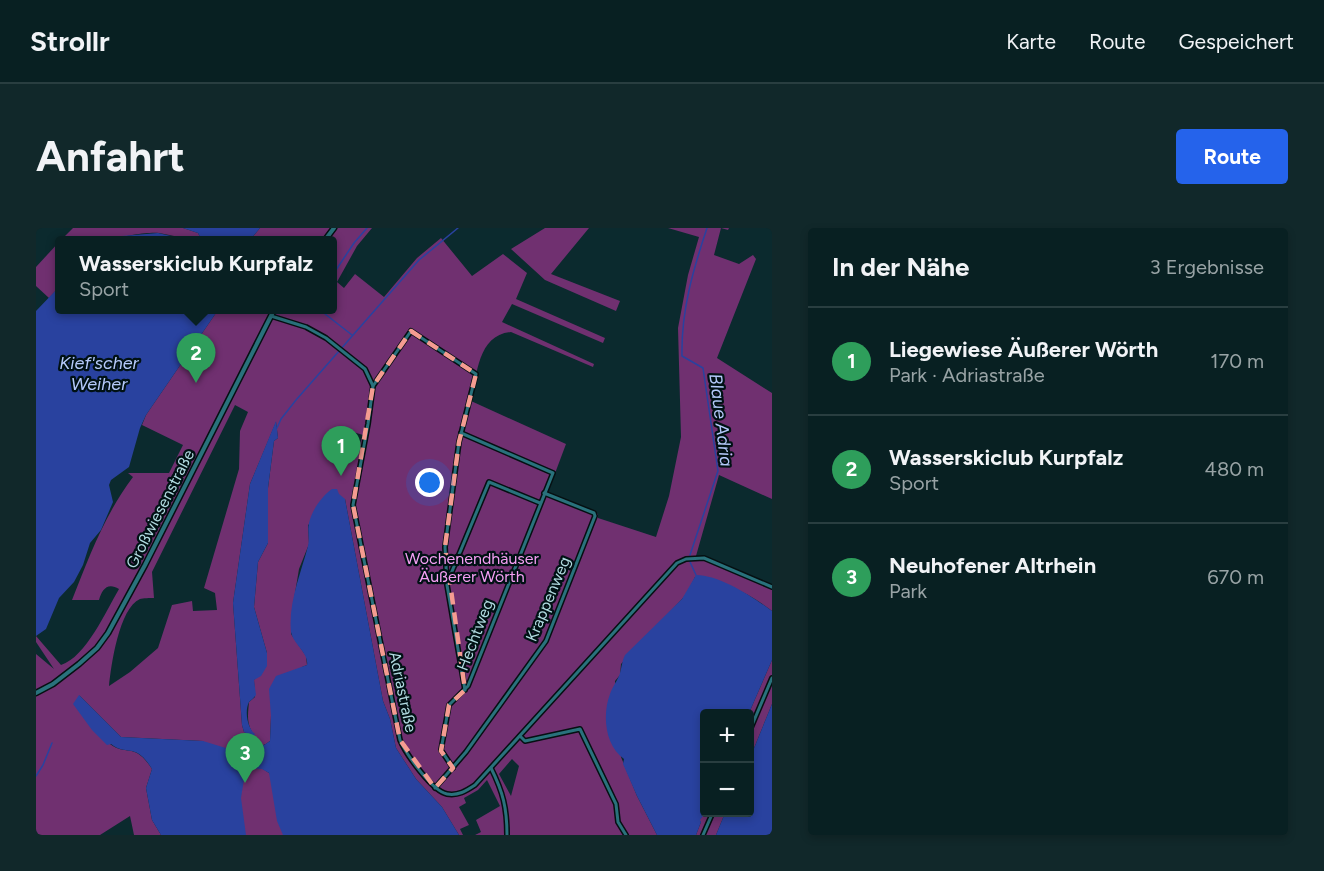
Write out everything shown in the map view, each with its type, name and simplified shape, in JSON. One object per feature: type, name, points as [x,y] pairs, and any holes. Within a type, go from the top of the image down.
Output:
[{"type":"street","points":[[270,315],[306,327],[341,350],[365,369],[373,386],[411,332],[476,374],[461,433],[446,536],[447,585],[465,690]]},
{"type":"street","name":"Großwiesenstraße","points":[[36,693],[53,684],[79,664],[97,648],[108,633],[145,565],[270,315]]},
{"type":"street","name":"Adriastraße","points":[[373,386],[353,505],[400,740],[411,759],[435,788]]},
{"type":"street","name":"Hechtweg","points":[[453,768],[442,752],[448,708],[468,686],[553,473],[461,433]]},
{"type":"street","points":[[447,585],[489,482],[540,503]]},
{"type":"street","name":"Krappenweg","points":[[435,788],[466,752],[546,641],[595,516],[594,513],[544,494]]},
{"type":"street","points":[[435,788],[449,794],[467,791],[475,785],[677,563],[686,559],[704,558],[772,587]]},
{"type":"street","points":[[754,721],[772,678]]},
{"type":"street","points":[[519,736],[525,741],[580,729],[616,804],[618,822],[626,835]]},
{"type":"street","points":[[490,768],[501,787],[506,805],[507,835]]},
{"type":"street","points":[[704,835],[711,817]]},
{"type":"highlighted area","points":[[411,331],[476,374],[459,442],[445,547],[465,690],[449,705],[441,751],[453,768],[435,788],[400,740],[353,505],[373,386]]},
{"type":"green space","points":[[73,228],[183,228],[198,233],[200,236],[143,233],[127,236],[65,236]]},
{"type":"green space","points":[[260,228],[372,228],[357,246],[337,282],[337,236],[253,236]]},
{"type":"green space","points":[[545,228],[589,228],[551,274],[620,301],[616,311],[545,280],[511,249]]},
{"type":"green space","name":"Wochenendhäuser Äußerer Wörth","points":[[668,228],[721,228],[714,255],[739,264],[753,255],[756,259],[717,358],[772,393],[772,499],[719,475],[696,556],[705,557],[772,586],[772,611],[735,589],[695,577],[688,592],[621,664],[620,675],[615,681],[621,757],[637,796],[657,835],[475,835],[481,832],[476,820],[500,806],[487,780],[478,790],[464,798],[466,803],[459,807],[469,825],[460,829],[463,835],[459,835],[442,807],[416,779],[396,748],[390,719],[383,701],[345,499],[308,525],[309,544],[299,569],[291,634],[306,656],[307,665],[302,667],[271,716],[270,741],[257,747],[233,749],[269,773],[314,835],[236,835],[203,741],[121,737],[79,695],[110,744],[116,748],[135,752],[146,760],[152,769],[146,788],[152,820],[161,835],[134,835],[130,816],[100,835],[36,835],[36,654],[54,669],[36,642],[36,636],[61,665],[70,660],[87,643],[119,589],[111,586],[106,588],[99,600],[72,600],[106,521],[133,477],[128,473],[169,473],[183,445],[142,425],[146,415],[215,314],[337,314],[337,282],[344,288],[355,274],[384,297],[417,258],[441,238],[472,276],[503,254],[527,273],[516,299],[605,338],[603,343],[512,304],[502,322],[594,364],[593,367],[511,332],[500,335],[485,348],[471,401],[566,444],[548,492],[598,514],[598,518],[656,537],[669,496],[681,437],[678,328],[688,275],[699,237]],"holes":[[[235,405],[248,412],[240,431],[239,469],[204,588],[215,593],[217,610],[193,611],[192,601],[172,605],[158,648],[130,672],[109,686],[121,625],[133,605],[140,599],[154,598],[152,572]],[[276,422],[278,438],[274,441],[268,488],[268,543],[258,562],[254,607],[267,653],[254,680],[255,697],[249,702],[249,723],[254,735],[244,732],[242,725],[233,603],[250,484]],[[353,432],[363,435],[355,458],[344,453]],[[512,759],[519,766],[511,796],[499,774]]]},
{"type":"green space","points":[[55,246],[55,291],[49,298],[36,286],[36,267]]},
{"type":"green space","points":[[772,660],[772,704],[754,748],[754,709],[751,709]]},
{"type":"green space","points":[[702,817],[723,817],[716,835],[696,835],[701,822],[699,820]]},
{"type":"water","points":[[183,228],[260,228],[253,236],[200,236],[198,233]]},
{"type":"water","points":[[158,233],[171,236],[122,236]]},
{"type":"water","name":"Kief'scher Weiher","points":[[55,291],[55,314],[215,314],[146,415],[129,467],[111,480],[109,485],[113,502],[101,530],[90,543],[83,565],[74,582],[59,598],[46,629],[36,636],[36,311]]},
{"type":"water","points":[[276,421],[278,438],[274,441],[268,488],[268,543],[258,562],[254,607],[267,653],[267,666],[261,676],[254,680],[256,695],[249,702],[247,711],[250,728],[255,734],[253,737],[244,732],[242,725],[233,603],[250,484]]},
{"type":"water","points":[[332,489],[337,489],[345,499],[383,701],[390,719],[396,748],[416,779],[442,807],[459,835],[283,835],[277,821],[269,773],[262,769],[250,768],[245,773],[241,798],[246,835],[161,835],[152,820],[146,788],[152,769],[146,760],[136,752],[117,748],[111,744],[107,745],[92,730],[73,704],[79,695],[121,737],[203,741],[229,749],[256,748],[270,741],[269,689],[276,676],[307,665],[306,656],[292,636],[291,610],[308,546],[310,518],[324,496]]},
{"type":"water","points":[[696,575],[715,579],[746,593],[772,611],[772,660],[751,709],[700,709],[701,822],[696,835],[657,835],[623,764],[624,759],[609,738],[606,711],[625,655],[682,599]]},
{"type":"water","points":[[772,704],[772,835],[716,835],[723,817],[754,817],[754,748]]},
{"type":"waterway","points":[[337,268],[367,228]]},
{"type":"waterway","points":[[277,428],[296,400],[419,260],[458,228]]},
{"type":"waterway","name":"Blaue Adria","points":[[690,555],[718,471],[703,368],[682,356],[682,339],[689,291],[707,228]]},
{"type":"waterway","points":[[325,314],[352,335]]},
{"type":"waterway","name":"Blaue Adria","points":[[690,562],[696,575]]},
{"type":"waterway","points":[[36,776],[52,743]]},
{"type":"place","name":"Wasserskiclub Kurpfalz","points":[[196,383]]},
{"type":"place","name":"Liegewiese Äußerer Wörth","points":[[341,476]]},
{"type":"place","name":"Neuhofener Altrhein","points":[[245,783]]}]
